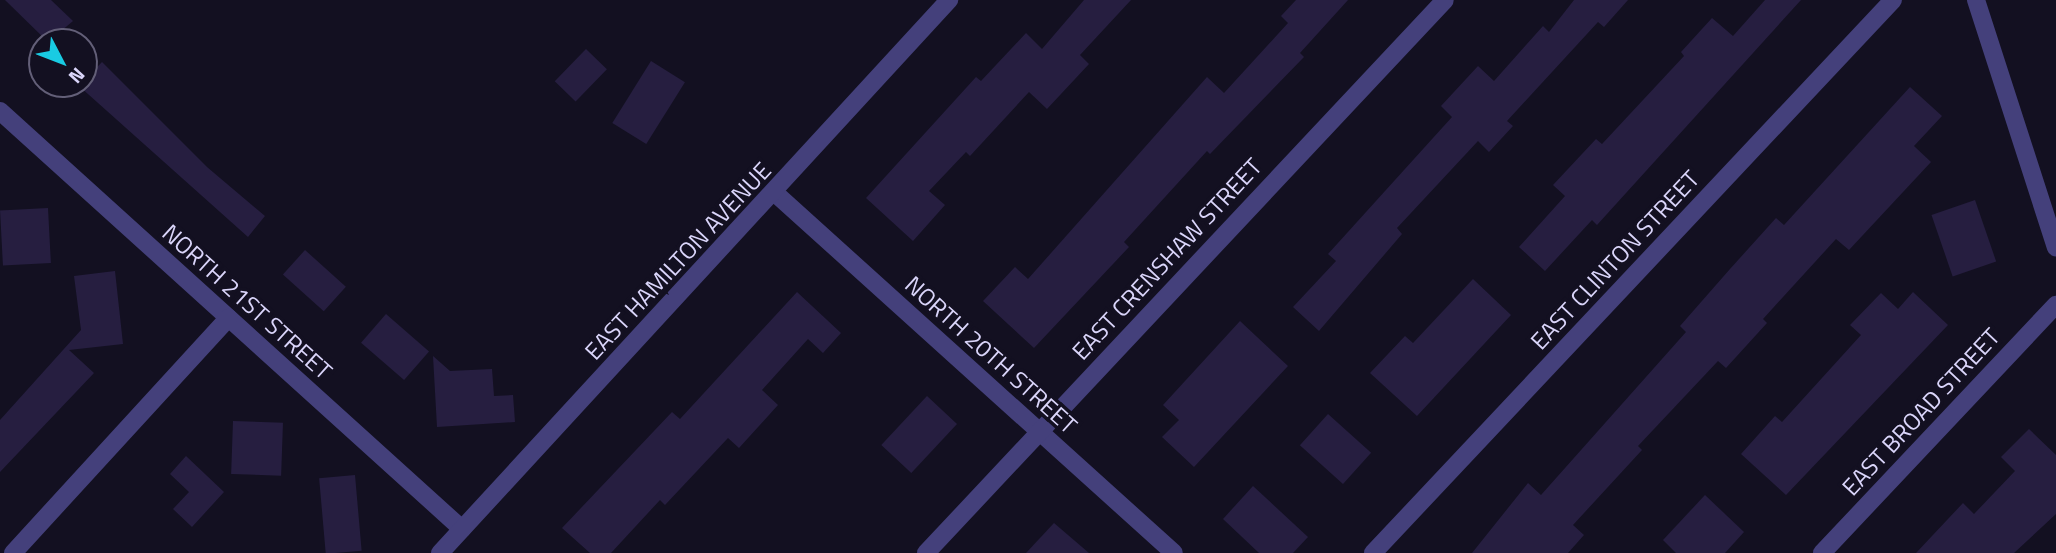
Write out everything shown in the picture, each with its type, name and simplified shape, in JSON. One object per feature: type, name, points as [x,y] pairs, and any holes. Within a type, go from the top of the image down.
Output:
[{"type":"street","name":"EAST HAMILTON AVENUE","points":[[440,553],[775,193],[949,0]]},
{"type":"street","name":"EAST CRENSHAW STREET","points":[[926,553],[1445,0]]},
{"type":"street","name":"EAST CLINTON STREET","points":[[1373,553],[1893,0]]},
{"type":"street","points":[[1976,0],[2056,247]]},
{"type":"street","name":"NORTH 21ST STREET","points":[[0,111],[462,529]]},
{"type":"street","name":"NORTH 20TH STREET","points":[[775,193],[1174,553]]},
{"type":"street","name":"EAST BROAD STREET","points":[[1822,553],[2056,305]]},
{"type":"street","points":[[13,553],[228,318]]},
{"type":"building","points":[[5,0],[51,0],[73,21],[65,28],[34,28]]},
{"type":"building","points":[[1084,0],[1131,0],[1080,55],[1089,64],[1047,109],[1029,92],[970,156],[966,152],[929,191],[945,205],[913,241],[866,198],[976,77],[981,81],[1026,33],[1042,49]]},
{"type":"building","points":[[1296,0],[1348,0],[1300,53],[1304,57],[1210,154],[1207,151],[1124,242],[1129,247],[1034,348],[983,301],[1015,267],[1028,279],[1207,77],[1224,93],[1288,23],[1281,16]]},
{"type":"building","points":[[1574,0],[1628,0],[1604,27],[1598,22],[1507,121],[1513,126],[1489,152],[1478,141],[1397,228],[1402,234],[1319,331],[1293,307],[1336,261],[1328,254],[1452,117],[1441,106],[1478,66],[1494,81],[1543,26],[1549,32]]},
{"type":"building","points":[[1765,0],[1801,0],[1597,225],[1592,220],[1545,271],[1519,247],[1565,196],[1553,185],[1596,139],[1602,144],[1684,56],[1681,52],[1712,18],[1733,36]]},
{"type":"building","points":[[586,49],[607,69],[576,102],[555,81]]},
{"type":"building","points":[[651,61],[685,82],[646,144],[612,123]]},
{"type":"building","points":[[102,62],[207,167],[265,216],[248,237],[92,98],[98,98],[98,66]]},
{"type":"building","points":[[1910,87],[1942,116],[1914,146],[1931,162],[1849,250],[1836,239],[1763,319],[1767,323],[1726,368],[1718,361],[1638,446],[1642,450],[1573,525],[1584,535],[1568,553],[1472,553],[1528,483],[1541,495],[1686,332],[1680,326],[1776,218],[1784,225]]},
{"type":"building","points":[[1975,200],[1996,261],[1953,276],[1932,215]]},
{"type":"building","points":[[48,208],[51,263],[3,265],[0,211]]},
{"type":"building","points":[[305,250],[346,287],[324,311],[283,275]]},
{"type":"building","points":[[115,271],[123,344],[69,350],[94,373],[0,472],[0,420],[81,330],[74,276]]},
{"type":"building","points":[[1473,279],[1511,315],[1417,416],[1370,373],[1405,336],[1413,343]]},
{"type":"building","points":[[797,292],[841,333],[823,353],[808,339],[762,390],[778,405],[739,448],[728,438],[665,505],[660,500],[611,553],[590,553],[562,528],[672,412],[680,419]]},
{"type":"building","points":[[1913,292],[1948,325],[1786,495],[1741,454],[1775,416],[1782,422],[1861,335],[1850,325],[1881,293],[1898,309]]},
{"type":"building","points":[[386,314],[429,351],[404,380],[361,343]]},
{"type":"building","points":[[1240,321],[1288,366],[1194,467],[1162,437],[1179,420],[1163,405]]},
{"type":"building","points":[[433,356],[450,371],[492,369],[494,396],[513,395],[515,422],[437,427]]},
{"type":"building","points":[[927,396],[957,424],[911,473],[881,445]]},
{"type":"building","points":[[1328,414],[1371,453],[1343,484],[1300,445]]},
{"type":"building","points":[[233,421],[283,423],[281,476],[231,474]]},
{"type":"building","points":[[2029,429],[2056,455],[2056,514],[2014,553],[1916,553],[1963,503],[1974,514],[2015,471],[2001,457]]},
{"type":"building","points":[[186,456],[224,492],[192,527],[173,509],[189,492],[170,474]]},
{"type":"building","points":[[355,475],[362,551],[326,553],[319,478]]},
{"type":"building","points":[[1253,486],[1308,537],[1293,553],[1259,553],[1223,519]]},
{"type":"building","points":[[1705,495],[1744,532],[1725,553],[1676,553],[1663,540]]},
{"type":"building","points":[[1054,523],[1089,553],[1026,553]]}]
